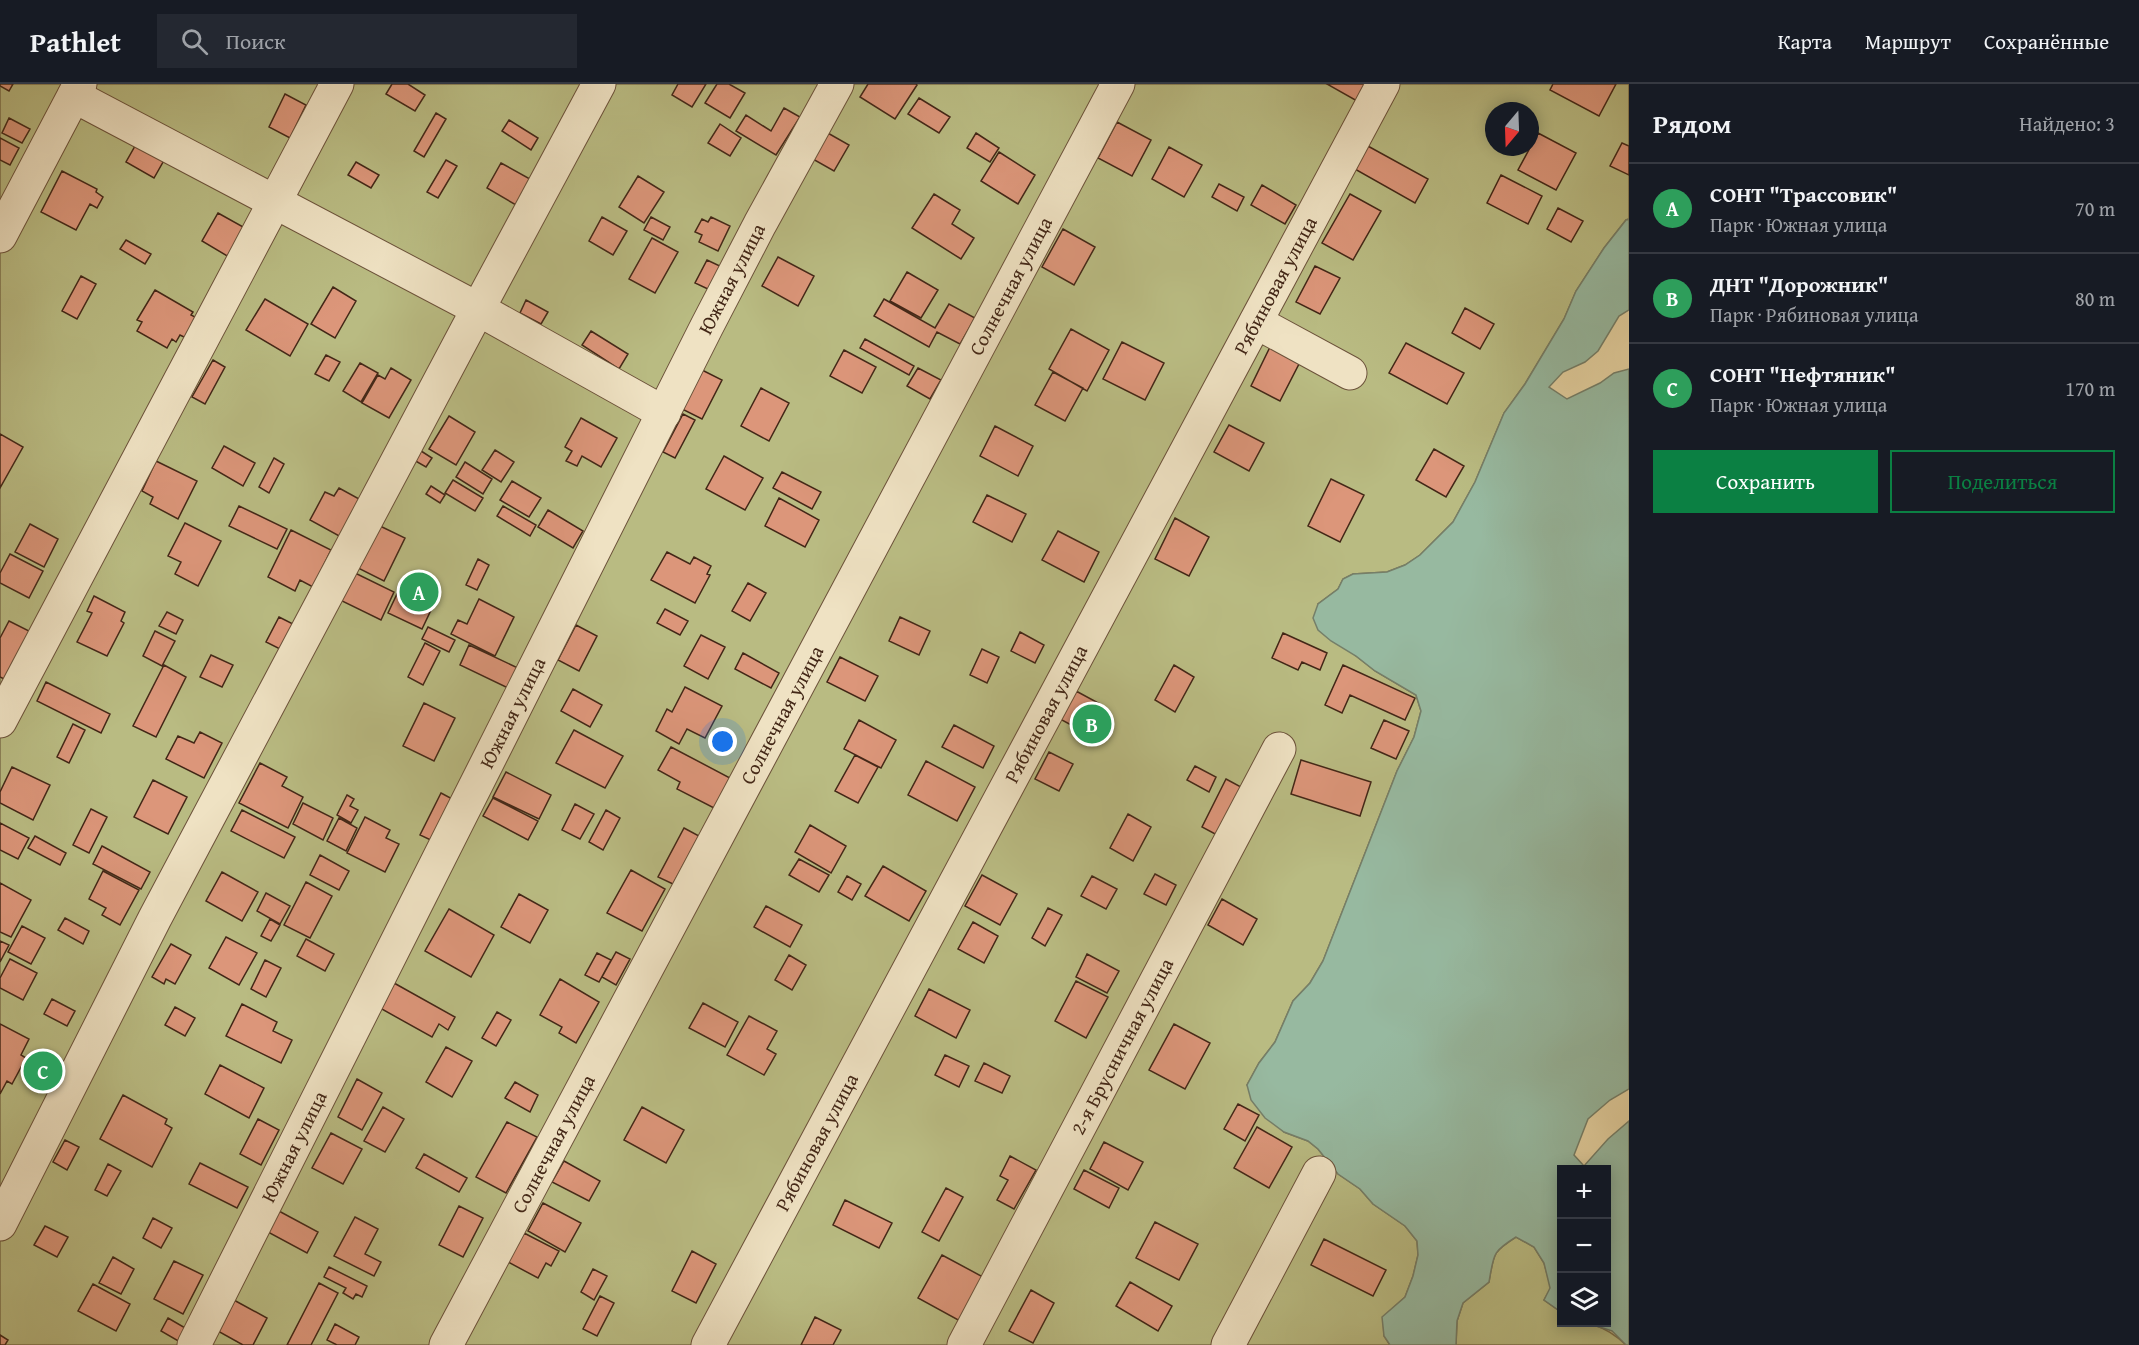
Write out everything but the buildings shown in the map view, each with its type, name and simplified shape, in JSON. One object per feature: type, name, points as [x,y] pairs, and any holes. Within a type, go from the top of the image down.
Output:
[{"type":"street","points":[[0,721],[337,84]]},
{"type":"street","points":[[0,1224],[155,918],[599,84]]},
{"type":"street","name":"Южная улица","points":[[194,1345],[760,224],[837,84]]},
{"type":"street","name":"Солнечная улица","points":[[446,1345],[1118,84]]},
{"type":"street","name":"Рябиновая улица","points":[[708,1345],[1383,84]]},
{"type":"street","points":[[3,225],[77,90],[664,413]]},
{"type":"street","points":[[1256,322],[1350,373]]},
{"type":"street","name":"2-я Брусничная улица","points":[[964,1345],[1279,748]]},
{"type":"street","points":[[1228,1345],[1319,1173]]},
{"type":"shaded area","points":[[0,84],[1629,84],[1629,219],[1604,248],[1576,291],[1564,319],[1525,384],[1504,413],[1475,482],[1453,522],[1420,555],[1405,565],[1387,572],[1353,574],[1343,579],[1338,589],[1318,604],[1356,656],[1375,671],[1416,695],[1421,711],[1414,737],[1397,771],[1323,961],[1310,983],[1293,1001],[1275,1042],[1259,1063],[1247,1085],[1284,1132],[1308,1141],[1318,1149],[1338,1174],[1360,1189],[1373,1204],[1405,1226],[1417,1241],[1418,1255],[1405,1297],[1383,1317],[1384,1336],[1390,1345],[0,1345]]},
{"type":"shaded area","points":[[1629,219],[1629,310],[1619,316],[1598,351],[1585,362],[1563,372],[1549,387],[1567,399],[1600,383],[1614,373],[1629,369],[1629,1089],[1610,1100],[1588,1119],[1574,1155],[1583,1165],[1557,1165],[1557,1309],[1544,1300],[1550,1288],[1544,1263],[1534,1247],[1516,1237],[1502,1246],[1495,1255],[1489,1282],[1463,1303],[1457,1321],[1456,1345],[1390,1345],[1384,1336],[1382,1317],[1405,1297],[1418,1255],[1417,1241],[1405,1226],[1373,1204],[1360,1189],[1338,1174],[1318,1149],[1308,1141],[1284,1132],[1265,1118],[1251,1100],[1247,1085],[1259,1063],[1275,1042],[1293,1001],[1310,983],[1323,961],[1397,771],[1414,737],[1421,711],[1416,695],[1331,641],[1318,630],[1313,618],[1318,604],[1338,589],[1343,579],[1353,574],[1387,572],[1405,565],[1420,555],[1453,522],[1475,482],[1504,413],[1525,384],[1564,319],[1576,291],[1604,248]]},
{"type":"shaded area","points":[[1629,1121],[1629,1345],[1626,1345],[1612,1331],[1600,1327],[1611,1327],[1611,1165],[1585,1165],[1608,1139]]},
{"type":"shaded area","points":[[1516,1237],[1534,1247],[1544,1263],[1551,1288],[1544,1300],[1557,1309],[1557,1327],[1599,1327],[1626,1345],[1456,1345],[1457,1321],[1463,1303],[1489,1282],[1495,1255],[1502,1246]]},
{"type":"place","name":"СОНТ \"Трассовик\"","points":[[419,592]]},
{"type":"place","name":"ДНТ \"Дорожник\"","points":[[1092,724]]},
{"type":"place","name":"СОНТ \"Нефтяник\"","points":[[43,1071]]}]
